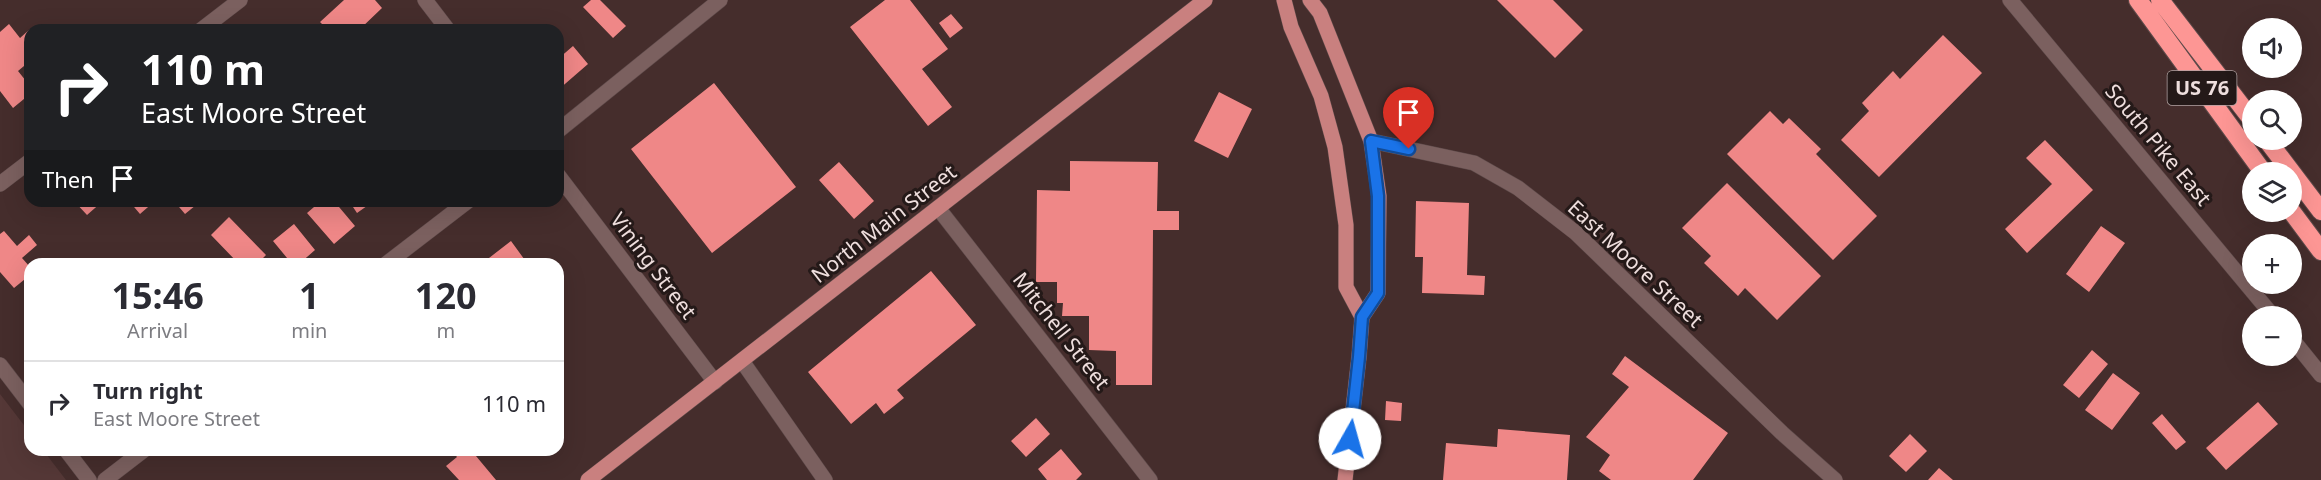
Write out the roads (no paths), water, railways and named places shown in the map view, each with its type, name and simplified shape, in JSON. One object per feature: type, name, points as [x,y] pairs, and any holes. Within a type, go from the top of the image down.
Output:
[{"type":"highway","name":"US 76","points":[[2160,0],[2242,107]]},
{"type":"highway","name":"US 76","points":[[2139,2],[2256,162]]},
{"type":"highway","points":[[2275,150],[2321,211]]},
{"type":"highway","points":[[2299,222],[2321,251]]},
{"type":"main road","name":"North Main Street","points":[[588,480],[1205,0]]},
{"type":"main road","points":[[1284,0],[1292,27],[1321,96],[1335,147],[1346,225],[1347,287],[1362,317]]},
{"type":"main road","points":[[1310,0],[1320,13],[1371,141],[1378,196],[1378,293],[1362,317],[1345,480]]},
{"type":"street","points":[[209,24],[240,0]]},
{"type":"street","points":[[425,0],[443,24]]},
{"type":"street","points":[[564,126],[720,0]]},
{"type":"street","name":"South Pike East","points":[[2010,0],[2265,306]]},
{"type":"street","name":"East Moore Street","points":[[1371,141],[1474,163],[1518,188],[1576,233],[1782,433],[1835,480]]},
{"type":"street","points":[[0,184],[24,166]]},
{"type":"street","name":"Vining Street","points":[[564,183],[715,382]]},
{"type":"street","points":[[394,258],[460,207]]},
{"type":"street","name":"Mitchell Street","points":[[938,208],[1150,480]]},
{"type":"street","points":[[2302,351],[2321,375]]},
{"type":"street","points":[[742,361],[825,480]]},
{"type":"street","points":[[0,365],[24,396]]},
{"type":"street","points":[[71,456],[89,480]]},
{"type":"street","points":[[105,480],[136,456]]}]
